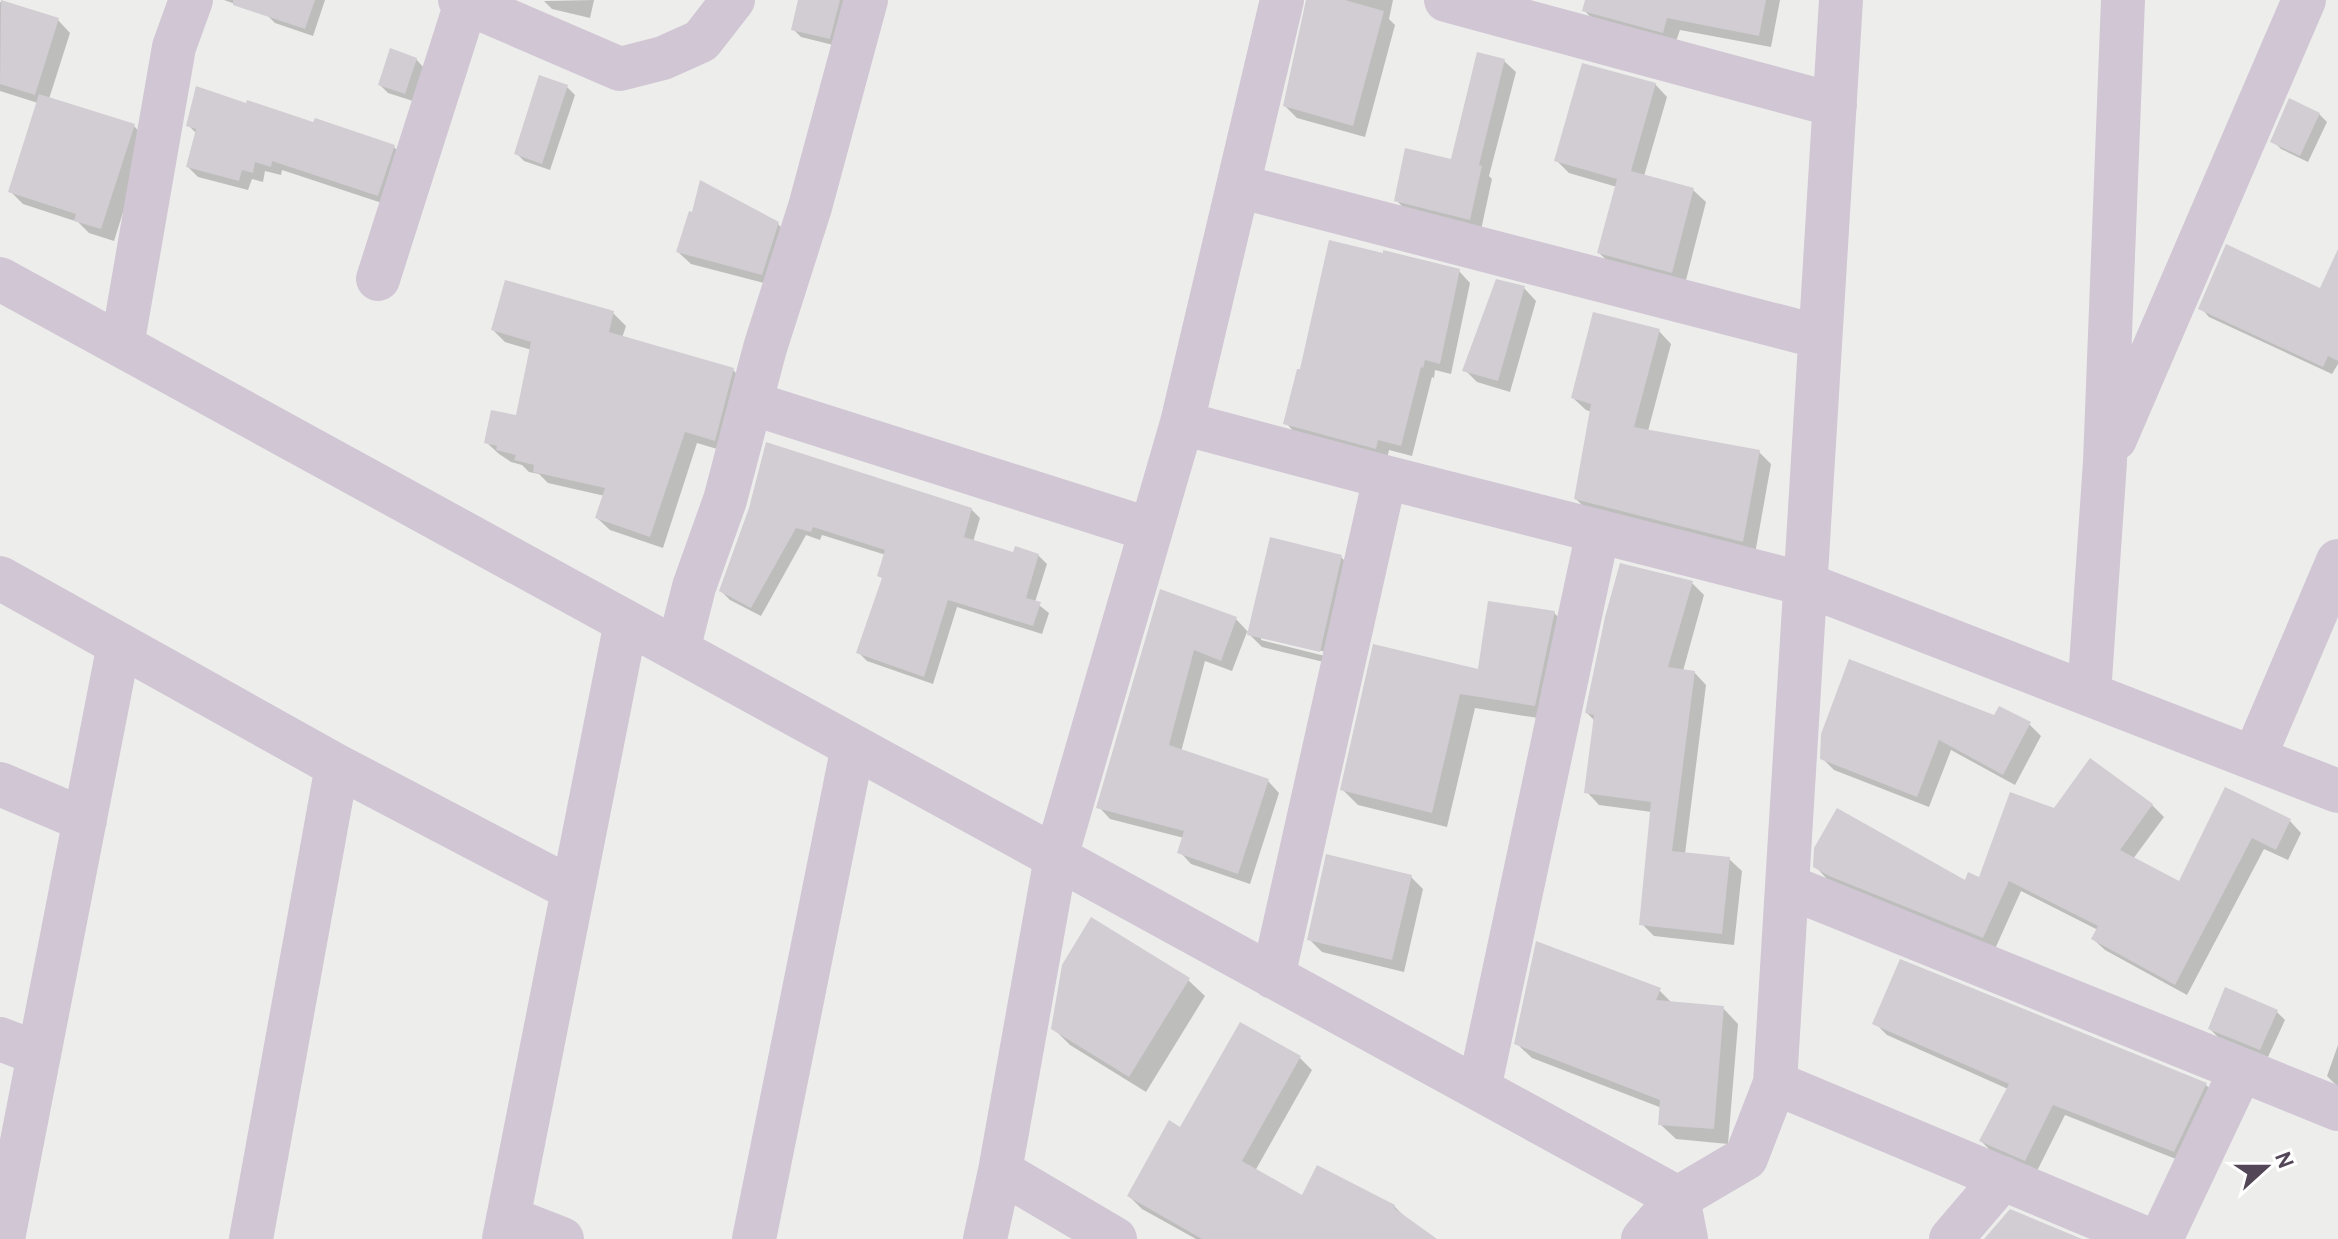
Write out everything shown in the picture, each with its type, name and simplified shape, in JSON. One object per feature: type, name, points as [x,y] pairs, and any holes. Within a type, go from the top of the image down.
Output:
[{"type":"street","points":[[122,346],[174,47],[191,0]]},
{"type":"street","points":[[378,279],[463,2],[620,69],[663,58],[701,41],[733,0]]},
{"type":"street","points":[[678,650],[694,587],[725,500],[810,207],[866,0]]},
{"type":"street","points":[[985,1239],[1056,857],[1182,423],[1282,0]]},
{"type":"street","points":[[1446,0],[1835,105]]},
{"type":"street","points":[[1643,1239],[1682,1219],[1746,1158],[1775,1083],[1841,0]]},
{"type":"street","points":[[2089,694],[2105,462],[2123,0]]},
{"type":"street","points":[[2105,462],[2304,0]]},
{"type":"street","points":[[1238,186],[1820,337]]},
{"type":"street","points":[[0,279],[1479,1089],[1682,1219]]},
{"type":"street","points":[[751,403],[1151,530]]},
{"type":"street","points":[[1182,423],[1805,584],[2338,791]]},
{"type":"street","points":[[1273,977],[1385,477]]},
{"type":"street","points":[[1479,1089],[1598,531]]},
{"type":"street","points":[[2254,758],[2338,561]]},
{"type":"street","points":[[0,578],[337,766],[572,889]]},
{"type":"street","points":[[562,1239],[506,1228],[626,622]]},
{"type":"street","points":[[3,1239],[20,1046],[85,820],[119,644]]},
{"type":"street","points":[[754,1239],[853,746]]},
{"type":"street","points":[[251,1239],[337,766]]},
{"type":"street","points":[[0,784],[85,820]]},
{"type":"street","points":[[1787,886],[2338,1109]]},
{"type":"street","points":[[2161,1239],[2241,1070]]},
{"type":"street","points":[[1775,1083],[2147,1239]]},
{"type":"street","points":[[1000,1171],[1115,1239]]},
{"type":"street","points":[[1951,1239],[2003,1178]]},
{"type":"building","points":[[1,0],[59,18],[35,95],[0,84]]},
{"type":"building","points":[[233,0],[315,0],[305,29],[233,5]]},
{"type":"building","points":[[798,0],[840,0],[830,39],[791,30]]},
{"type":"building","points":[[1306,0],[1345,0],[1384,11],[1353,126],[1283,106]]},
{"type":"building","points":[[1585,0],[1766,0],[1759,36],[1667,18],[1663,33],[1582,11]]},
{"type":"building","points":[[390,48],[417,58],[405,94],[378,85]]},
{"type":"building","points":[[1477,52],[1505,59],[1479,165],[1482,166],[1470,220],[1394,201],[1405,148],[1451,159]]},
{"type":"building","points":[[1582,63],[1656,83],[1631,171],[1694,188],[1672,273],[1597,253],[1617,179],[1554,161]]},
{"type":"building","points":[[539,75],[568,85],[542,164],[514,154]]},
{"type":"building","points":[[196,86],[313,122],[315,118],[395,145],[378,196],[272,161],[271,167],[255,162],[253,173],[242,170],[239,181],[186,167],[196,129],[186,126]]},
{"type":"building","points":[[39,94],[135,124],[101,229],[74,221],[76,214],[8,192]]},
{"type":"building","points":[[2289,98],[2320,113],[2300,156],[2270,142]]},
{"type":"building","points":[[700,180],[779,222],[762,275],[676,252],[689,211],[692,212]]},
{"type":"building","points":[[1329,240],[1460,269],[1440,364],[1425,360],[1421,367],[1401,446],[1378,440],[1376,449],[1283,424],[1297,369],[1300,369]]},
{"type":"building","points":[[2226,244],[2320,288],[2338,249],[2338,361],[2328,356],[2323,367],[2198,309]]},
{"type":"building","points":[[1496,279],[1525,286],[1498,381],[1462,371]]},
{"type":"building","points":[[505,280],[614,311],[609,332],[734,368],[715,441],[685,432],[650,537],[595,518],[605,488],[533,472],[534,465],[514,460],[516,455],[484,443],[491,410],[516,415],[531,342],[491,330]]},
{"type":"building","points":[[1593,312],[1660,329],[1634,427],[1760,450],[1743,542],[1574,499],[1591,404],[1571,398]]},
{"type":"building","points":[[766,442],[972,508],[964,537],[1013,552],[1015,546],[1039,554],[1026,598],[1041,602],[1033,626],[948,600],[924,677],[856,653],[882,578],[877,576],[885,550],[813,527],[811,532],[796,528],[751,608],[719,591],[749,508]]},
{"type":"building","points":[[1270,537],[1342,555],[1320,652],[1247,635]]},
{"type":"building","points":[[1620,563],[1693,581],[1668,667],[1695,671],[1672,851],[1730,857],[1722,934],[1639,925],[1651,802],[1584,793],[1594,715],[1585,713]]},
{"type":"building","points":[[1160,589],[1237,617],[1221,661],[1194,650],[1169,745],[1269,779],[1238,874],[1177,853],[1184,831],[1096,808]]},
{"type":"building","points":[[1488,601],[1555,611],[1535,706],[1460,694],[1432,813],[1340,790],[1373,644],[1478,669]]},
{"type":"building","points":[[1849,659],[1994,715],[1999,706],[2031,722],[2003,775],[1939,740],[1917,797],[1820,759],[1821,734]]},
{"type":"building","points":[[2090,758],[2153,804],[2120,850],[2179,881],[2225,787],[2291,819],[2276,850],[2252,838],[2175,985],[2091,939],[2098,926],[2009,881],[1983,938],[1813,867],[1814,848],[1837,808],[1965,880],[1968,872],[1979,877],[2010,792],[2054,808]]},
{"type":"building","points":[[1326,854],[1412,875],[1392,960],[1307,940]]},
{"type":"building","points":[[1091,917],[1190,978],[1129,1077],[1051,1029],[1062,965]]},
{"type":"building","points":[[1536,941],[1661,988],[1656,1000],[1724,1006],[1714,1129],[1658,1125],[1660,1100],[1514,1044]]},
{"type":"building","points":[[1900,959],[2207,1083],[2174,1152],[2053,1105],[2025,1161],[1979,1141],[2009,1084],[1872,1024]]},
{"type":"building","points":[[2225,987],[2278,1010],[2260,1050],[2208,1029]]},
{"type":"building","points":[[1240,1022],[1301,1056],[1242,1161],[1302,1195],[1317,1165],[1395,1205],[1394,1208],[1437,1239],[1202,1239],[1127,1196],[1169,1120],[1180,1127]]},
{"type":"building","points":[[2010,1209],[2082,1239],[1984,1239]]}]
